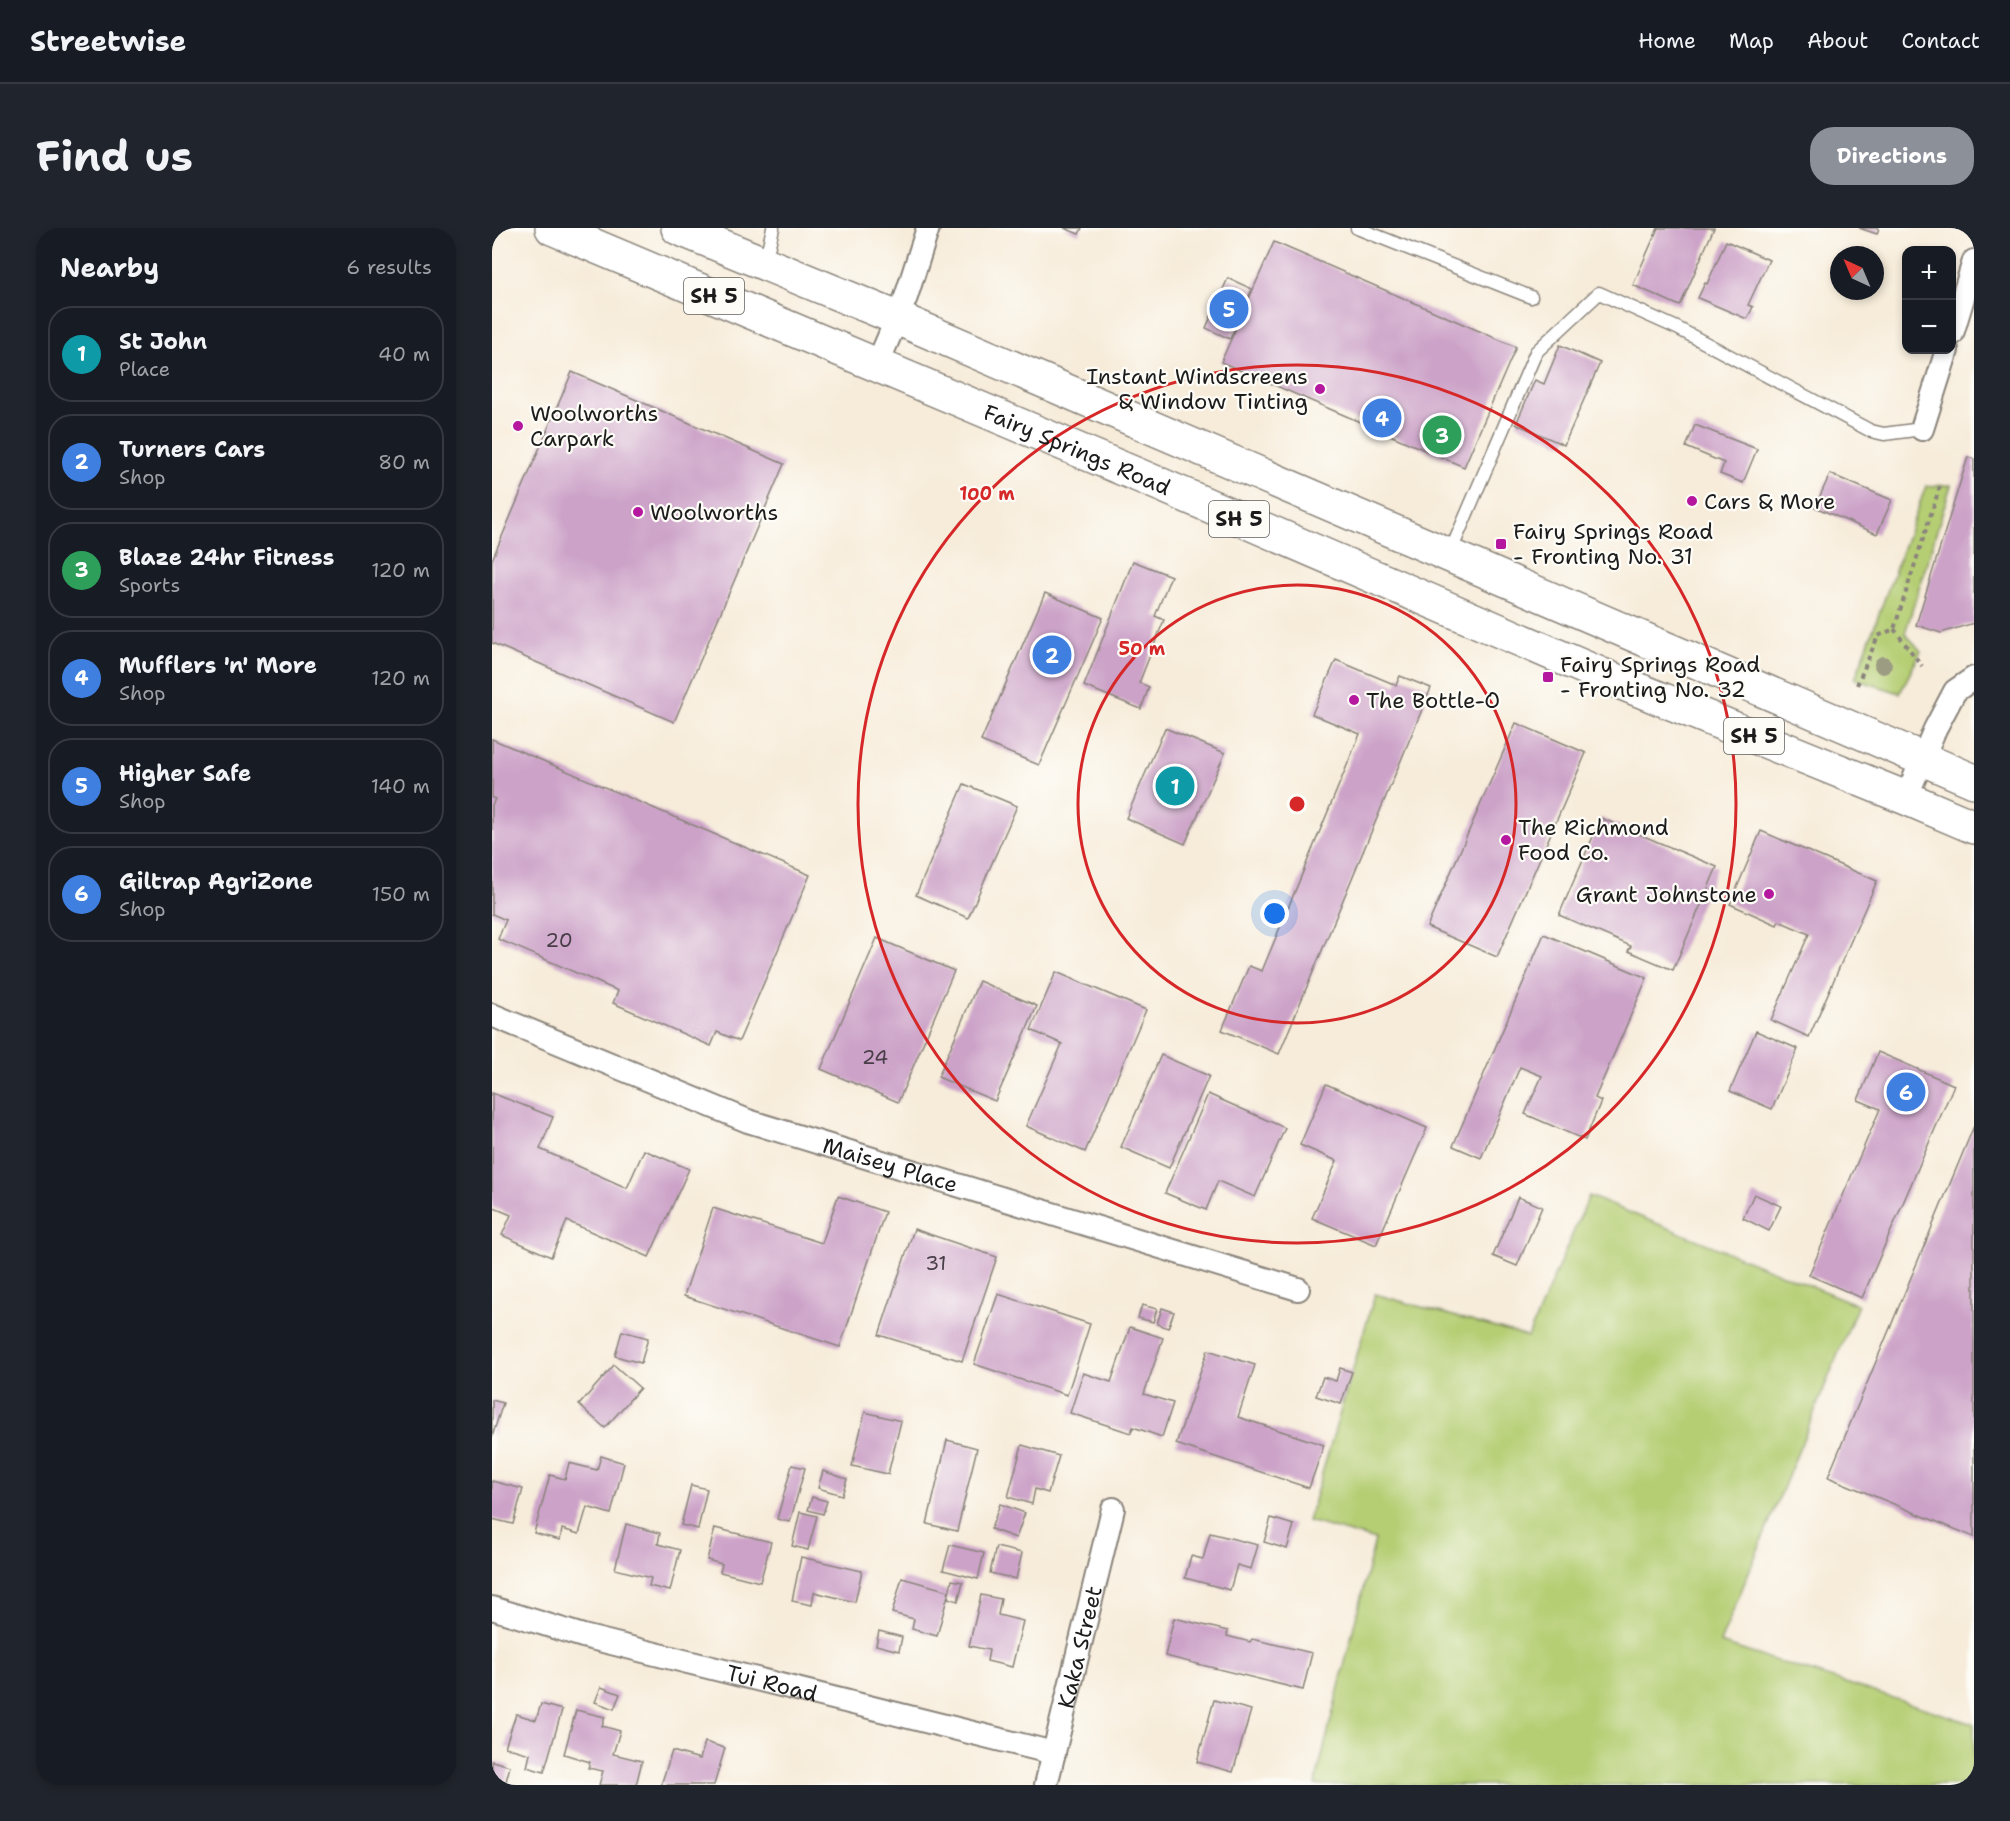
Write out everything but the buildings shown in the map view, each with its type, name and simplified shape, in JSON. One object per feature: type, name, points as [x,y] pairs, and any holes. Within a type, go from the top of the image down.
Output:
[{"type":"highway","name":"Fairy Springs Road","points":[[552,228],[1602,675],[1974,827]]},
{"type":"highway","name":"SH 5","points":[[678,228],[897,318],[1974,781]]},
{"type":"highway","points":[[1602,675],[1622,629]]},
{"type":"street","points":[[876,365],[897,318],[928,228]]},
{"type":"street","points":[[1956,321],[1974,261]]},
{"type":"street","points":[[1922,429],[1946,354]]},
{"type":"street","points":[[1906,798],[1935,729],[1955,691],[1974,678]]},
{"type":"street","name":"Maisey Place","points":[[492,1015],[748,1122],[1298,1289]]},
{"type":"street","name":"Kaka Street","points":[[1046,1785],[1113,1509]]},
{"type":"street","name":"Tui Road","points":[[492,1608],[583,1636],[1054,1753]]},
{"type":"lane","points":[[764,263],[773,228]]},
{"type":"lane","points":[[1357,228],[1531,297]]},
{"type":"lane","points":[[1449,555],[1536,352],[1599,293],[1677,328],[1871,431],[1884,435],[1922,429]]},
{"type":"path","points":[[1857,685],[1878,636],[1894,629],[1940,486]]},
{"type":"path","points":[[1894,629],[1922,666]]},
{"type":"green space","points":[[1951,485],[1905,633],[1921,651],[1900,693],[1855,679],[1926,486]]},
{"type":"green space","points":[[1589,1196],[1858,1305],[1720,1643],[1974,1724],[1974,1785],[1315,1785],[1375,1540],[1308,1521],[1375,1294],[1528,1337]]},
{"type":"place","name":"Higher Safe","points":[[1229,309]]},
{"type":"place","name":"Instant Windscreens & Window Tinting","points":[[1320,389]]},
{"type":"place","name":"Mufflers 'n' More","points":[[1382,418]]},
{"type":"place","name":"Woolworths Carpark","points":[[518,426]]},
{"type":"place","name":"Blaze 24hr Fitness","points":[[1442,435]]},
{"type":"place","name":"Cars & More","points":[[1692,501]]},
{"type":"place","name":"Woolworths","points":[[638,512]]},
{"type":"place","name":"Fairy Springs Road - Fronting No. 31","points":[[1501,544]]},
{"type":"place","name":"Turners Cars","points":[[1052,655]]},
{"type":"place","name":"Fairy Springs Road - Fronting No. 32","points":[[1548,677]]},
{"type":"place","name":"The Bottle-O","points":[[1354,700]]},
{"type":"place","name":"St John","points":[[1175,786]]},
{"type":"place","name":"The Richmond Food Co.","points":[[1506,840]]},
{"type":"place","name":"Grant Johnstone","points":[[1769,894]]},
{"type":"place","name":"Giltrap AgriZone","points":[[1906,1092]]}]
